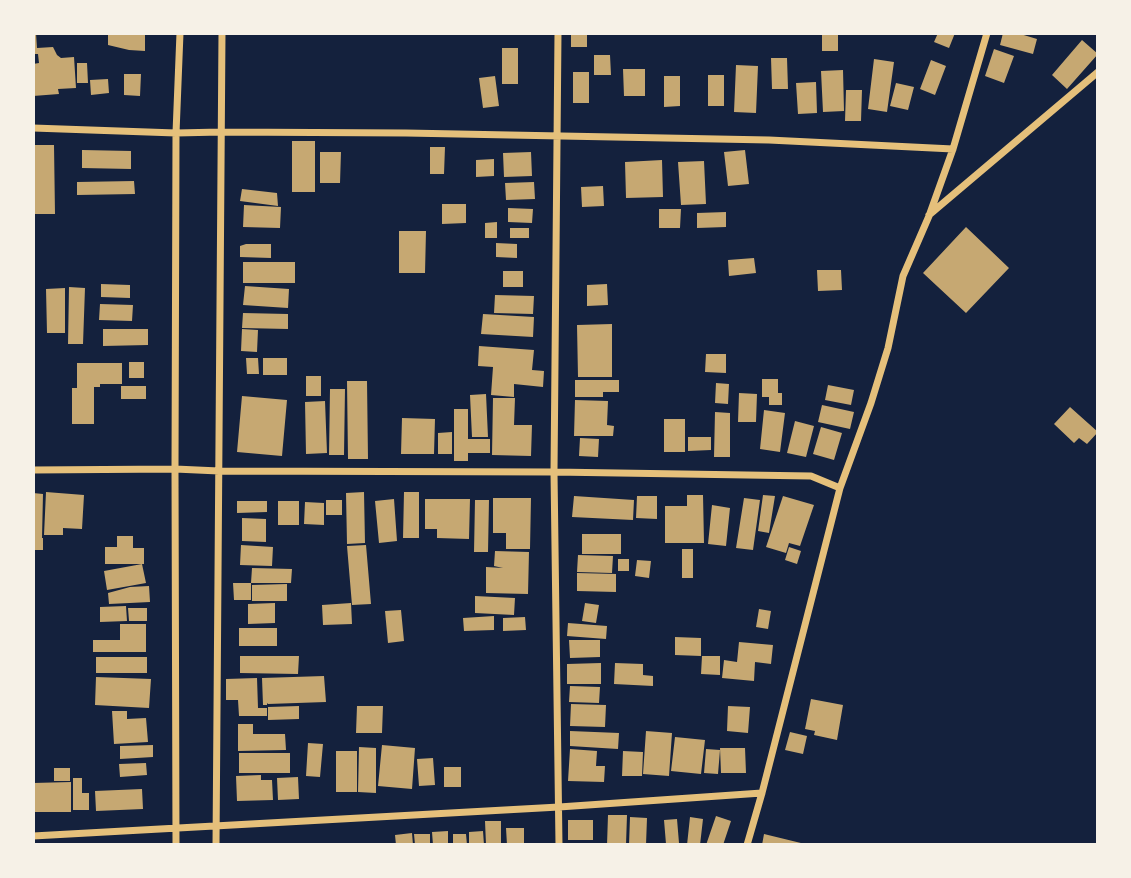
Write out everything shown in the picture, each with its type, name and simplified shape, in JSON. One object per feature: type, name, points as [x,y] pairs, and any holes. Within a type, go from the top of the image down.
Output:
[{"type":"street","points":[[176,845],[176,134],[180,33]]},
{"type":"street","points":[[216,845],[222,33]]},
{"type":"street","points":[[558,33],[554,472],[559,845]]},
{"type":"street","points":[[747,845],[840,488],[888,348],[903,276],[929,216],[953,149],[987,33]]},
{"type":"street","points":[[929,216],[1098,72]]},
{"type":"street","points":[[33,128],[176,134],[221,132],[769,139],[953,149]]},
{"type":"street","points":[[33,470],[811,476],[840,488]]},
{"type":"street","points":[[33,836],[762,793]]},
{"type":"building","points":[[33,33],[36,33],[37,48],[53,47],[61,58],[74,57],[76,88],[58,89],[59,94],[33,96],[33,64],[39,63],[38,54],[33,54]]},
{"type":"building","points":[[108,33],[145,33],[145,51],[108,45]]},
{"type":"building","points":[[571,33],[587,33],[587,47],[571,47]]},
{"type":"building","points":[[822,33],[838,33],[838,51],[822,51]]},
{"type":"building","points":[[938,33],[955,33],[949,48],[934,42]]},
{"type":"building","points":[[1003,33],[1017,33],[1037,39],[1033,54],[1000,45]]},
{"type":"building","points":[[1082,40],[1098,54],[1067,89],[1052,75]]},
{"type":"building","points":[[502,48],[518,48],[518,84],[502,84]]},
{"type":"building","points":[[994,49],[1014,56],[1004,83],[985,76]]},
{"type":"building","points":[[594,55],[610,55],[611,75],[594,75]]},
{"type":"building","points":[[771,58],[787,58],[788,89],[772,89]]},
{"type":"building","points":[[874,59],[894,62],[887,112],[868,109]]},
{"type":"building","points":[[931,60],[946,66],[935,95],[920,89]]},
{"type":"building","points":[[77,63],[87,63],[88,83],[77,83]]},
{"type":"building","points":[[736,65],[758,66],[756,113],[734,112]]},
{"type":"building","points":[[623,69],[645,69],[645,96],[624,96]]},
{"type":"building","points":[[843,70],[844,111],[823,112],[821,71]]},
{"type":"building","points":[[573,72],[589,72],[589,103],[573,103]]},
{"type":"building","points":[[124,74],[141,74],[140,96],[124,95]]},
{"type":"building","points":[[708,75],[724,75],[724,106],[708,106]]},
{"type":"building","points":[[495,76],[499,106],[483,108],[479,78]]},
{"type":"building","points":[[664,76],[680,76],[680,106],[664,107]]},
{"type":"building","points":[[108,79],[109,93],[91,95],[90,80]]},
{"type":"building","points":[[816,82],[817,113],[798,114],[796,83]]},
{"type":"building","points":[[896,83],[914,87],[908,110],[890,106]]},
{"type":"building","points":[[846,90],[862,90],[861,121],[845,121]]},
{"type":"building","points":[[292,141],[315,141],[315,192],[292,192]]},
{"type":"building","points":[[33,145],[54,145],[55,214],[33,214]]},
{"type":"building","points":[[430,147],[445,147],[444,174],[430,174]]},
{"type":"building","points":[[82,150],[131,151],[131,169],[82,168]]},
{"type":"building","points":[[745,150],[749,184],[728,186],[724,152]]},
{"type":"building","points":[[320,152],[341,152],[340,183],[320,183]]},
{"type":"building","points":[[531,152],[532,176],[504,177],[503,153]]},
{"type":"building","points":[[494,159],[494,176],[476,177],[476,160]]},
{"type":"building","points":[[662,160],[663,197],[626,198],[625,162]]},
{"type":"building","points":[[704,161],[706,204],[681,205],[678,162]]},
{"type":"building","points":[[134,181],[135,194],[77,195],[77,182]]},
{"type":"building","points":[[534,182],[535,199],[506,200],[505,183]]},
{"type":"building","points":[[603,186],[604,206],[582,207],[581,187]]},
{"type":"building","points":[[242,189],[277,193],[278,206],[240,201]]},
{"type":"building","points":[[442,204],[466,204],[466,223],[442,224]]},
{"type":"building","points":[[244,205],[281,207],[280,228],[243,227]]},
{"type":"building","points":[[508,208],[533,209],[532,223],[508,222]]},
{"type":"building","points":[[659,209],[681,209],[680,228],[659,228]]},
{"type":"building","points":[[726,212],[726,227],[697,228],[697,213]]},
{"type":"building","points":[[497,222],[497,238],[485,238],[485,223]]},
{"type":"building","points":[[966,227],[1009,268],[966,313],[923,273]]},
{"type":"building","points":[[510,228],[529,228],[529,238],[510,238]]},
{"type":"building","points":[[399,231],[426,231],[425,273],[399,273]]},
{"type":"building","points":[[496,243],[517,244],[517,258],[496,257]]},
{"type":"building","points":[[271,244],[271,258],[240,257],[240,246]]},
{"type":"building","points":[[754,258],[756,273],[729,276],[728,260]]},
{"type":"building","points":[[243,262],[295,262],[295,283],[243,283]]},
{"type":"building","points":[[817,270],[841,270],[842,290],[818,291]]},
{"type":"building","points":[[503,271],[523,271],[523,287],[503,287]]},
{"type":"building","points":[[101,284],[130,285],[130,298],[101,297]]},
{"type":"building","points":[[607,284],[608,305],[587,306],[587,285]]},
{"type":"building","points":[[245,286],[289,289],[288,308],[243,305]]},
{"type":"building","points":[[69,287],[85,288],[83,344],[68,344]]},
{"type":"building","points":[[65,288],[65,333],[47,333],[46,289]]},
{"type":"building","points":[[495,295],[534,296],[533,314],[494,313]]},
{"type":"building","points":[[100,304],[133,305],[132,321],[99,320]]},
{"type":"building","points":[[243,313],[288,314],[288,329],[242,328]]},
{"type":"building","points":[[483,314],[534,317],[533,337],[481,334]]},
{"type":"building","points":[[612,324],[612,377],[578,377],[577,325]]},
{"type":"building","points":[[103,329],[148,329],[148,345],[103,346]]},
{"type":"building","points":[[242,329],[258,330],[257,352],[241,351]]},
{"type":"building","points":[[479,346],[534,350],[532,370],[544,371],[543,387],[514,384],[514,397],[491,395],[493,367],[478,366]]},
{"type":"building","points":[[706,354],[726,354],[726,373],[705,372]]},
{"type":"building","points":[[246,358],[258,358],[259,374],[247,374]]},
{"type":"building","points":[[263,358],[287,358],[287,375],[263,375]]},
{"type":"building","points":[[129,362],[144,362],[144,378],[129,378]]},
{"type":"building","points":[[77,363],[122,363],[122,384],[100,384],[100,387],[94,387],[94,424],[72,424],[72,388],[77,388]]},
{"type":"building","points":[[306,376],[321,376],[321,396],[306,396]]},
{"type":"building","points":[[762,379],[778,379],[778,393],[782,393],[782,405],[769,405],[769,397],[762,397]]},
{"type":"building","points":[[575,380],[619,380],[619,392],[603,392],[603,397],[575,397]]},
{"type":"building","points":[[347,381],[367,381],[368,459],[348,459]]},
{"type":"building","points":[[716,383],[729,384],[728,404],[715,403]]},
{"type":"building","points":[[828,385],[854,390],[851,405],[825,400]]},
{"type":"building","points":[[121,386],[146,386],[146,399],[121,399]]},
{"type":"building","points":[[330,389],[345,389],[344,455],[329,455]]},
{"type":"building","points":[[739,393],[757,394],[756,422],[738,422]]},
{"type":"building","points":[[486,394],[488,437],[472,437],[470,395]]},
{"type":"building","points":[[242,396],[287,400],[282,456],[237,452]]},
{"type":"building","points":[[493,398],[515,398],[514,425],[532,425],[531,456],[492,455]]},
{"type":"building","points":[[575,400],[608,401],[607,425],[614,426],[613,436],[574,436]]},
{"type":"building","points":[[325,401],[327,453],[306,454],[305,402]]},
{"type":"building","points":[[822,405],[854,412],[850,429],[818,422]]},
{"type":"building","points":[[1070,407],[1098,432],[1087,444],[1079,438],[1074,443],[1054,424]]},
{"type":"building","points":[[454,409],[468,409],[468,439],[490,439],[490,453],[468,453],[468,461],[454,461]]},
{"type":"building","points":[[764,410],[785,413],[780,452],[760,449]]},
{"type":"building","points":[[715,412],[730,413],[730,457],[714,457]]},
{"type":"building","points":[[402,418],[435,419],[434,454],[401,454]]},
{"type":"building","points":[[664,419],[685,419],[685,452],[664,452]]},
{"type":"building","points":[[795,421],[814,426],[806,457],[787,453]]},
{"type":"building","points":[[821,427],[842,433],[834,460],[813,454]]},
{"type":"building","points":[[452,432],[452,454],[438,454],[438,433]]},
{"type":"building","points":[[688,437],[711,437],[711,450],[688,451]]},
{"type":"building","points":[[580,438],[599,439],[598,457],[579,456]]},
{"type":"building","points":[[46,492],[84,495],[82,529],[63,528],[63,535],[44,535]]},
{"type":"building","points":[[364,492],[365,543],[347,544],[346,493]]},
{"type":"building","points":[[404,492],[419,492],[419,538],[403,538]]},
{"type":"building","points":[[33,493],[43,494],[43,550],[33,550]]},
{"type":"building","points":[[687,495],[703,495],[704,543],[665,543],[665,506],[687,506]]},
{"type":"building","points":[[763,495],[775,496],[769,533],[758,531]]},
{"type":"building","points":[[574,496],[634,500],[633,520],[572,517]]},
{"type":"building","points":[[637,496],[657,496],[657,519],[636,518]]},
{"type":"building","points":[[783,496],[814,505],[800,546],[789,543],[786,553],[766,547]]},
{"type":"building","points":[[493,498],[531,498],[530,549],[506,549],[506,533],[493,533]]},
{"type":"building","points":[[744,498],[760,500],[753,550],[736,548]]},
{"type":"building","points":[[394,499],[397,541],[379,543],[375,501]]},
{"type":"building","points":[[425,499],[470,499],[469,539],[437,538],[437,529],[425,529]]},
{"type":"building","points":[[326,500],[342,500],[342,515],[326,515]]},
{"type":"building","points":[[475,500],[489,500],[488,552],[474,552]]},
{"type":"building","points":[[237,501],[267,501],[267,512],[237,513]]},
{"type":"building","points":[[278,501],[299,501],[299,525],[278,525]]},
{"type":"building","points":[[305,502],[324,503],[324,525],[304,524]]},
{"type":"building","points":[[712,505],[730,508],[726,546],[708,544]]},
{"type":"building","points":[[242,518],[266,519],[266,542],[242,541]]},
{"type":"building","points":[[582,534],[621,534],[621,554],[582,554]]},
{"type":"building","points":[[117,536],[133,536],[133,548],[144,548],[144,564],[105,564],[105,547],[117,547]]},
{"type":"building","points":[[241,545],[273,547],[272,566],[240,565]]},
{"type":"building","points":[[366,545],[371,604],[352,605],[347,546]]},
{"type":"building","points":[[789,547],[801,551],[797,564],[785,560]]},
{"type":"building","points":[[682,549],[693,549],[693,578],[682,578]]},
{"type":"building","points":[[495,551],[529,552],[528,594],[486,593],[486,567],[503,568],[494,566]]},
{"type":"building","points":[[578,555],[613,556],[612,573],[577,572]]},
{"type":"building","points":[[618,559],[629,559],[629,571],[618,571]]},
{"type":"building","points":[[637,560],[651,561],[649,578],[635,576]]},
{"type":"building","points":[[142,564],[146,583],[107,590],[104,571]]},
{"type":"building","points":[[252,568],[292,569],[291,583],[251,583]]},
{"type":"building","points":[[577,573],[616,574],[616,592],[577,591]]},
{"type":"building","points":[[233,583],[251,583],[251,600],[234,600]]},
{"type":"building","points":[[287,584],[287,601],[252,601],[252,585]]},
{"type":"building","points":[[149,586],[150,602],[109,604],[108,593],[130,587]]},
{"type":"building","points":[[475,596],[515,598],[514,615],[475,613]]},
{"type":"building","points":[[275,603],[275,623],[248,624],[248,604]]},
{"type":"building","points":[[351,603],[352,624],[323,625],[322,605]]},
{"type":"building","points":[[585,603],[599,605],[596,623],[582,621]]},
{"type":"building","points":[[126,606],[127,621],[100,622],[100,607]]},
{"type":"building","points":[[128,608],[147,608],[147,621],[129,621]]},
{"type":"building","points":[[759,609],[771,611],[768,629],[756,627]]},
{"type":"building","points":[[401,610],[404,641],[388,643],[385,611]]},
{"type":"building","points":[[494,616],[494,630],[464,631],[463,618]]},
{"type":"building","points":[[525,617],[526,630],[503,631],[503,618]]},
{"type":"building","points":[[568,623],[607,626],[606,639],[567,636]]},
{"type":"building","points":[[120,624],[146,624],[146,652],[93,652],[93,640],[120,640]]},
{"type":"building","points":[[239,628],[277,628],[277,646],[239,646]]},
{"type":"building","points":[[675,637],[701,638],[701,656],[675,655]]},
{"type":"building","points":[[569,640],[600,640],[600,657],[570,658]]},
{"type":"building","points":[[739,642],[773,645],[771,664],[755,662],[754,681],[722,678],[724,660],[737,662]]},
{"type":"building","points":[[240,656],[299,656],[298,674],[240,673]]},
{"type":"building","points":[[702,656],[720,656],[720,675],[701,674]]},
{"type":"building","points":[[96,657],[147,657],[147,673],[96,673]]},
{"type":"building","points":[[601,663],[601,684],[567,684],[567,664]]},
{"type":"building","points":[[615,663],[643,664],[643,675],[653,676],[653,686],[614,684]]},
{"type":"building","points":[[324,676],[326,702],[263,705],[262,678]]},
{"type":"building","points":[[96,677],[151,679],[149,708],[95,705]]},
{"type":"building","points":[[257,678],[258,708],[267,708],[267,716],[239,716],[238,700],[226,700],[226,679]]},
{"type":"building","points":[[570,686],[600,687],[599,703],[569,702]]},
{"type":"building","points":[[811,699],[843,705],[837,740],[814,735],[815,731],[805,729]]},
{"type":"building","points":[[571,704],[606,705],[605,727],[570,726]]},
{"type":"building","points":[[299,706],[299,719],[268,720],[268,707]]},
{"type":"building","points":[[357,706],[383,706],[382,733],[356,733]]},
{"type":"building","points":[[728,706],[750,707],[748,733],[727,731]]},
{"type":"building","points":[[112,711],[127,711],[127,719],[146,718],[148,742],[114,744]]},
{"type":"building","points":[[238,724],[253,724],[253,734],[285,734],[286,750],[238,751]]},
{"type":"building","points":[[570,731],[619,733],[618,749],[570,746]]},
{"type":"building","points":[[646,731],[672,733],[669,776],[643,774]]},
{"type":"building","points":[[790,732],[807,736],[803,754],[785,750]]},
{"type":"building","points":[[675,737],[705,740],[701,774],[671,771]]},
{"type":"building","points":[[308,743],[323,744],[320,777],[306,776]]},
{"type":"building","points":[[153,745],[153,757],[120,759],[120,746]]},
{"type":"building","points":[[382,745],[415,748],[412,789],[378,786]]},
{"type":"building","points":[[359,747],[376,748],[376,793],[358,792]]},
{"type":"building","points":[[720,748],[745,748],[746,773],[721,773]]},
{"type":"building","points":[[570,749],[597,751],[596,766],[605,766],[604,782],[568,781]]},
{"type":"building","points":[[706,749],[720,750],[718,774],[704,773]]},
{"type":"building","points":[[336,751],[357,751],[357,792],[336,792]]},
{"type":"building","points":[[623,751],[643,752],[642,776],[622,776]]},
{"type":"building","points":[[239,753],[290,753],[290,773],[239,773]]},
{"type":"building","points":[[433,758],[435,785],[419,786],[417,759]]},
{"type":"building","points":[[146,763],[147,775],[120,777],[119,764]]},
{"type":"building","points":[[444,767],[461,767],[461,787],[444,787]]},
{"type":"building","points":[[54,768],[70,768],[70,781],[54,781]]},
{"type":"building","points":[[261,775],[261,780],[272,780],[273,800],[237,801],[236,776]]},
{"type":"building","points":[[298,777],[299,799],[278,800],[277,778]]},
{"type":"building","points":[[73,778],[82,778],[82,793],[89,793],[89,810],[73,810]]},
{"type":"building","points":[[71,782],[71,812],[33,812],[33,783]]},
{"type":"building","points":[[142,789],[143,809],[96,811],[95,791]]},
{"type":"building","points":[[608,815],[627,815],[626,845],[607,845]]},
{"type":"building","points":[[716,816],[731,821],[723,845],[706,845]]},
{"type":"building","points":[[630,817],[647,818],[646,845],[629,845]]},
{"type":"building","points":[[690,817],[703,819],[700,845],[687,845]]},
{"type":"building","points":[[677,819],[679,843],[666,844],[664,820]]},
{"type":"building","points":[[568,820],[593,820],[593,840],[568,840]]},
{"type":"building","points":[[485,821],[501,821],[501,845],[486,845]]},
{"type":"building","points":[[506,828],[524,828],[524,845],[507,845]]},
{"type":"building","points":[[448,831],[448,845],[433,845],[432,832]]},
{"type":"building","points":[[483,831],[484,845],[469,845],[469,832]]},
{"type":"building","points":[[412,833],[413,845],[396,845],[395,835]]},
{"type":"building","points":[[414,834],[430,834],[430,845],[415,845]]},
{"type":"building","points":[[453,834],[466,834],[467,845],[453,845]]},
{"type":"building","points":[[764,834],[805,844],[805,845],[762,845]]}]
